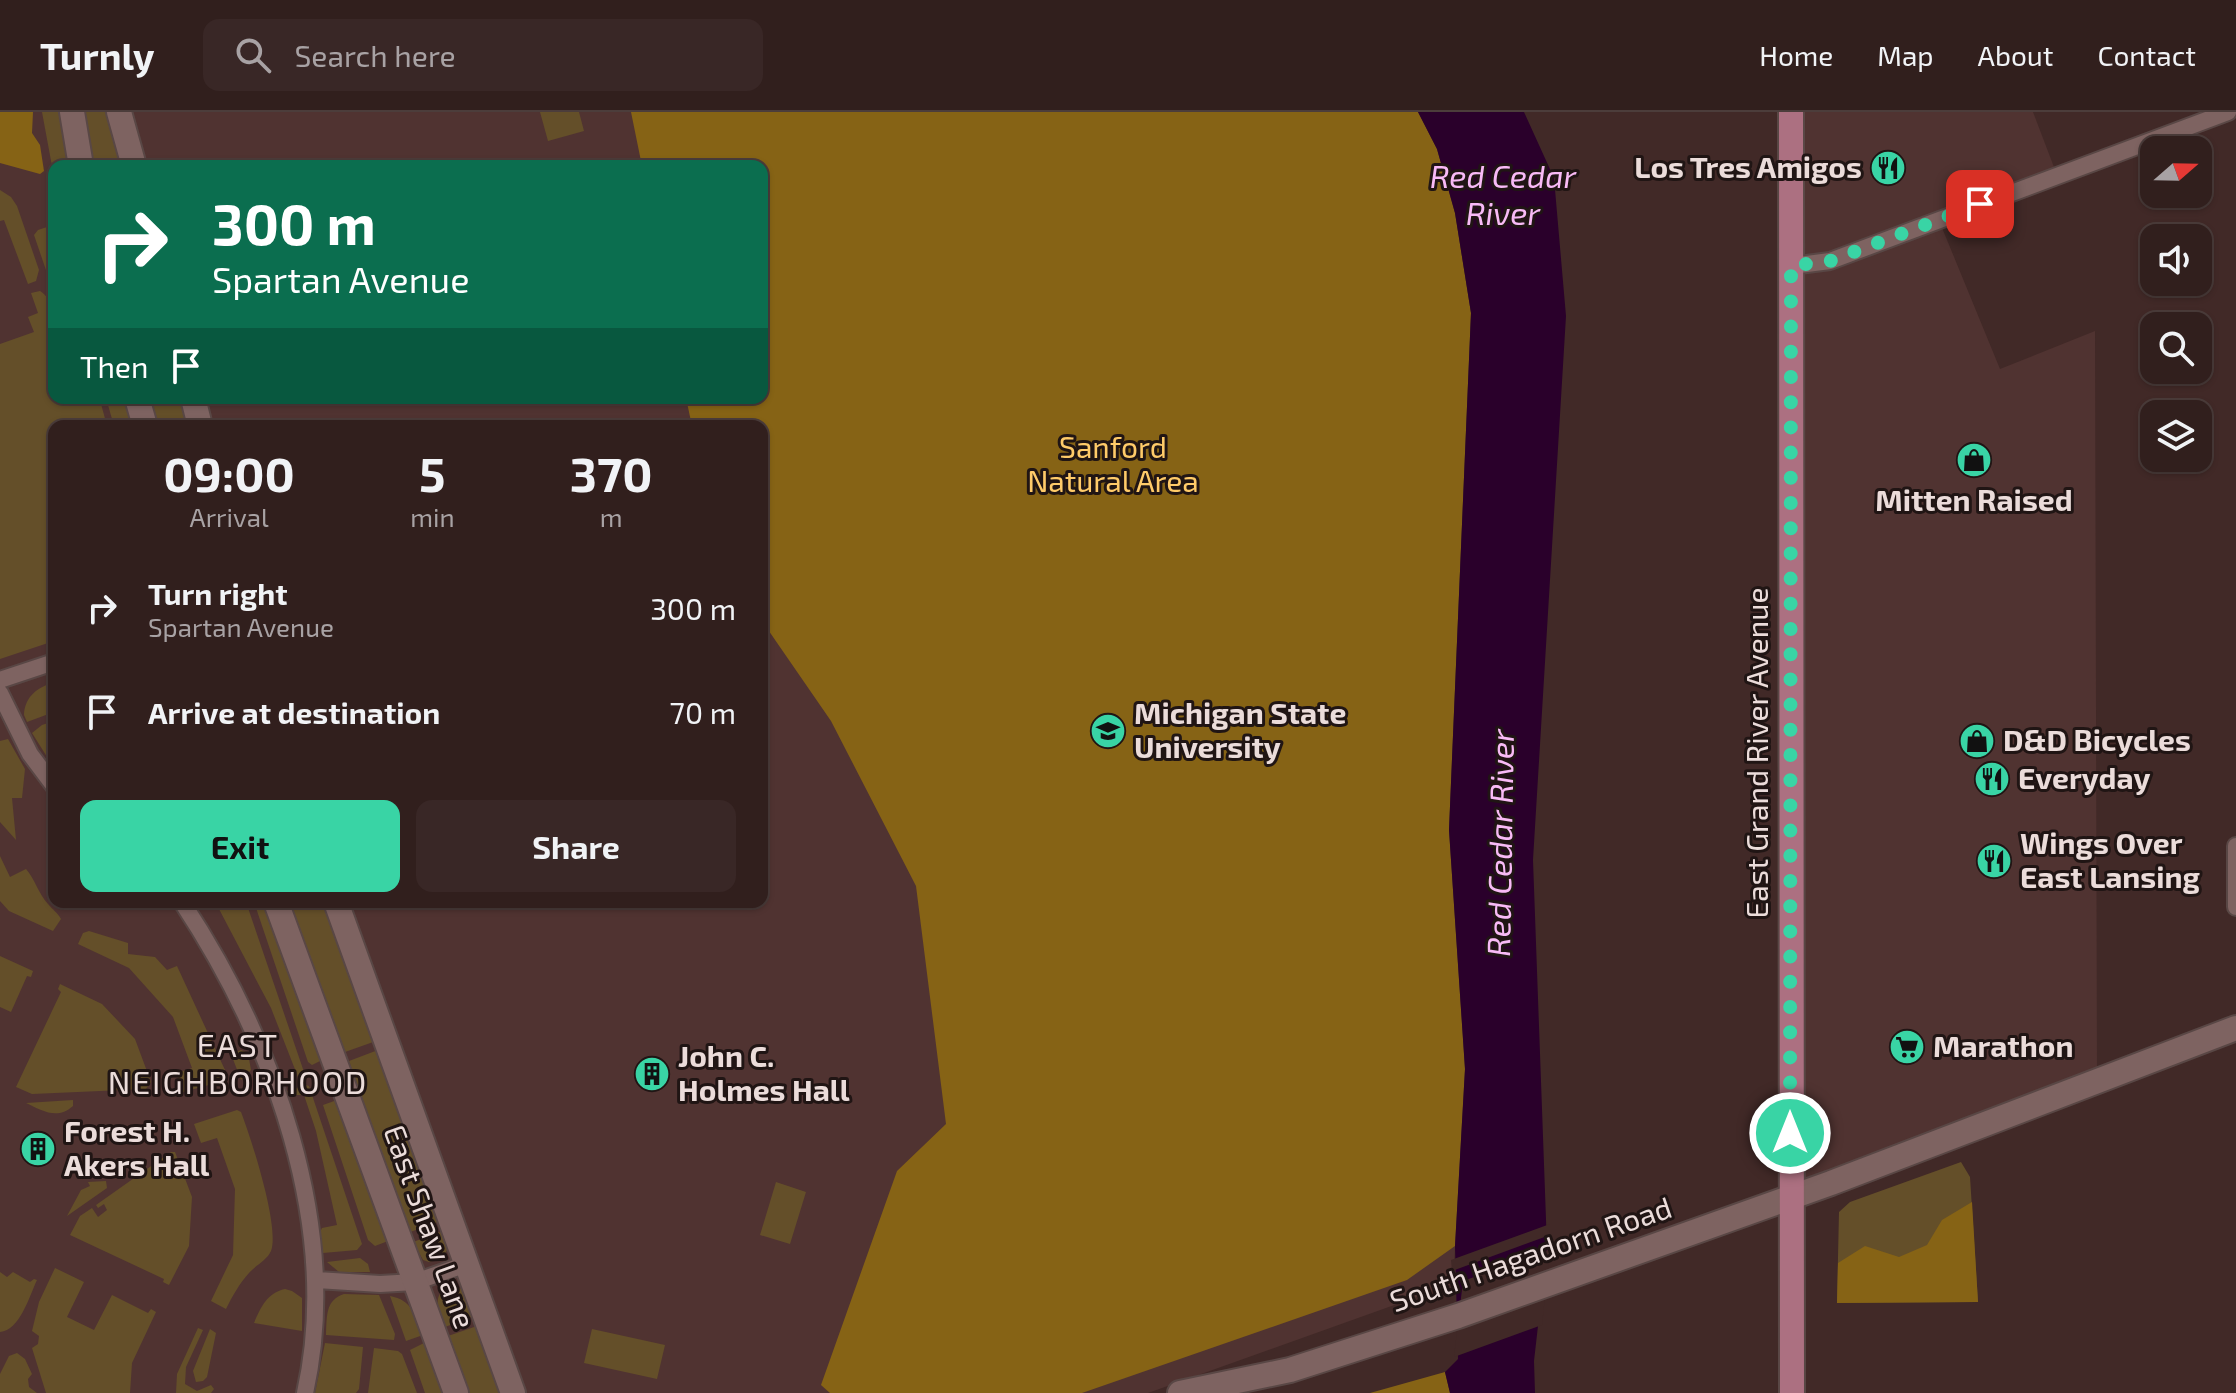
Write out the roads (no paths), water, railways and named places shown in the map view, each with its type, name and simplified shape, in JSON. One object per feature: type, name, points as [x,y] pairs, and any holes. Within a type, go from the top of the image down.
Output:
[{"type":"main road","name":"East Grand River Avenue","points":[[1791,112],[1792,1393]]},
{"type":"street","points":[[72,112],[80,160]]},
{"type":"street","points":[[119,112],[132,160]]},
{"type":"street","points":[[1791,266],[1830,261],[2228,112]]},
{"type":"street","points":[[0,680],[48,664]]},
{"type":"street","points":[[0,693],[30,754],[48,778]]},
{"type":"street","points":[[2236,846],[2236,907]]},
{"type":"street","points":[[185,908],[238,999],[271,1078],[298,1169],[317,1280],[315,1336],[305,1393]]},
{"type":"street","name":"East Shaw Lane","points":[[278,908],[456,1393]]},
{"type":"street","name":"East Shaw Lane","points":[[338,908],[513,1393]]},
{"type":"street","name":"South Hagadorn Road","points":[[1180,1393],[1290,1370],[1458,1316],[1791,1197],[2236,1028]]},
{"type":"street","points":[[317,1280],[380,1284],[415,1282],[467,1264]]},
{"type":"street","name":"South Hagadorn Road","points":[[1244,1393],[1290,1370]]},
{"type":"water","name":"Red Cedar River","points":[[1418,112],[1524,112],[1554,178],[1566,316],[1533,860],[1547,1247],[1534,1361],[1535,1393],[1450,1393],[1445,1372],[1458,1359],[1455,1246],[1465,1069],[1449,830],[1471,313],[1455,213],[1437,149]]},
{"type":"place","name":"Los Tres Amigos","points":[[1888,168]]},
{"type":"place","name":"Mitten Raised","points":[[1974,460]]},
{"type":"place","name":"Michigan State University","points":[[1108,731]]},
{"type":"place","name":"D&D Bicycles","points":[[1977,741]]},
{"type":"place","name":"Everyday","points":[[1992,779]]},
{"type":"place","name":"Wings Over East Lansing","points":[[1994,861]]},
{"type":"place","name":"Marathon","points":[[1907,1047]]},
{"type":"place","name":"John C. Holmes Hall","points":[[652,1074]]},
{"type":"place","name":"Forest H. Akers Hall","points":[[38,1149]]},
{"type":"district","name":"EAST NEIGHBORHOOD","points":[[238,1064]]},
{"type":"park label","name":"Sanford Natural Area","points":[[1113,465]]}]
